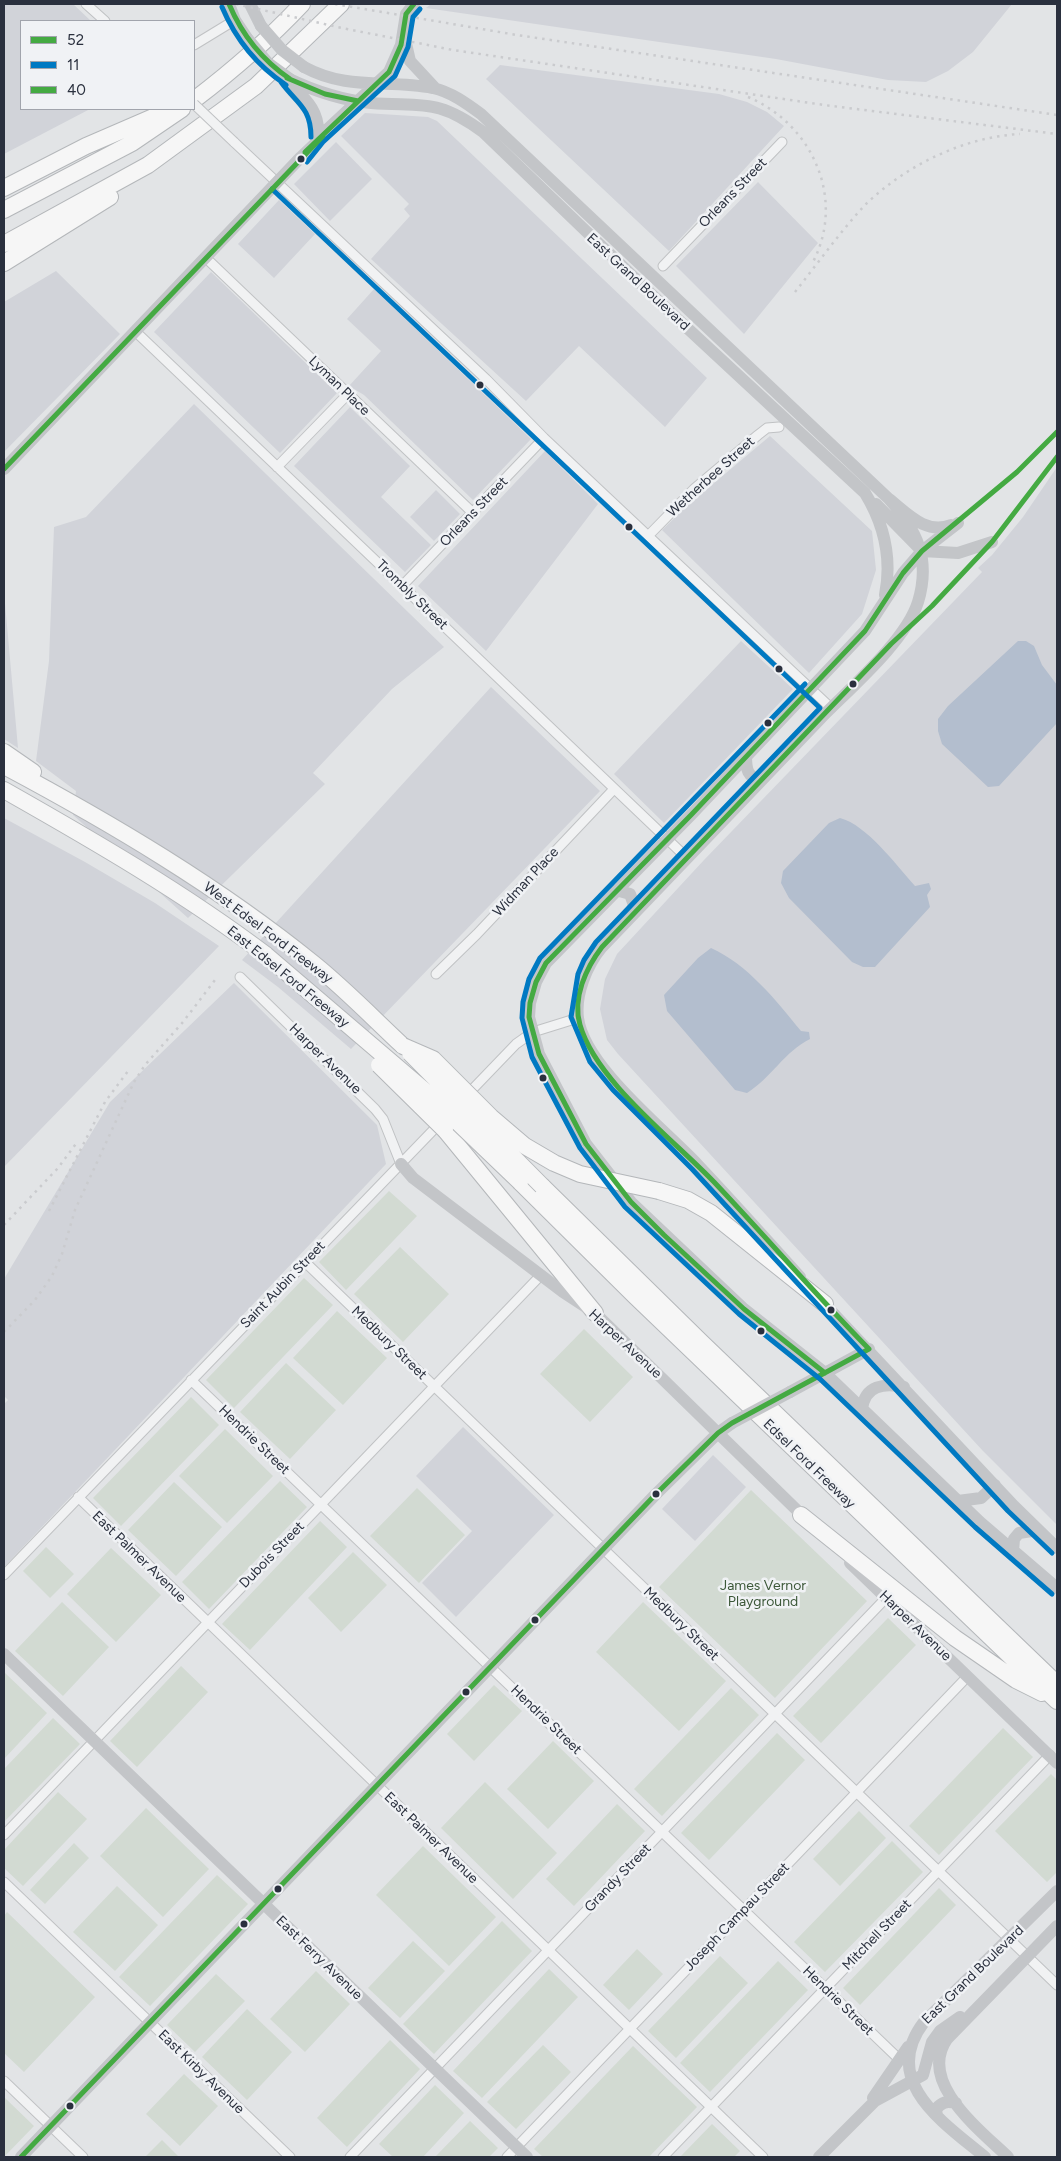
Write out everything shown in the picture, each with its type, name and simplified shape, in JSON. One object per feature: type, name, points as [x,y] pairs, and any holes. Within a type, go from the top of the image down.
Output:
[{"type":"highway","points":[[195,99],[253,51],[302,4]]},
{"type":"highway","points":[[4,244],[148,165],[256,86],[341,4]]},
{"type":"highway","points":[[4,188],[86,146],[169,110]]},
{"type":"highway","points":[[4,210],[132,143],[181,110]]},
{"type":"highway","points":[[4,263],[126,188],[148,165]]},
{"type":"highway","points":[[4,752],[32,771],[47,789]]},
{"type":"highway","name":"West Edsel Ford Freeway","points":[[4,766],[81,809],[197,881],[314,964],[403,1046],[542,1186]]},
{"type":"highway","name":"East Edsel Ford Freeway","points":[[4,790],[181,896],[266,955],[424,1090],[520,1182]]},
{"type":"highway","points":[[4,801],[44,813]]},
{"type":"highway","points":[[266,955],[445,1130],[595,1313]]},
{"type":"highway","points":[[403,1046],[433,1059],[491,1117],[525,1146],[554,1163],[580,1174],[659,1191],[688,1200],[711,1213],[825,1304]]},
{"type":"highway","name":"Edsel Ford Freeway","points":[[520,1182],[635,1296],[1057,1701]]},
{"type":"highway","name":"Edsel Ford Freeway","points":[[542,1186],[708,1349],[1057,1684]]},
{"type":"highway","points":[[801,1515],[955,1638],[1016,1680],[1057,1701]]},
{"type":"main road","name":"East Grand Boulevard","points":[[229,4],[235,20],[247,38],[268,62],[289,78],[325,94],[358,101],[429,105],[452,112],[472,124],[820,454],[865,493],[880,520],[887,555],[888,577],[884,601]]},
{"type":"main road","name":"East Grand Boulevard","points":[[250,4],[261,26],[282,50],[304,67],[335,80],[374,85],[435,88],[455,97],[480,114],[889,498]]},
{"type":"main road","points":[[4,469],[320,137],[394,66],[404,32],[406,14],[414,4]]},
{"type":"main road","points":[[404,32],[410,61],[435,88]]},
{"type":"main road","points":[[289,78],[293,88],[303,94],[308,100],[319,125],[320,137]]},
{"type":"main road","points":[[472,124],[480,114]]},
{"type":"main road","points":[[541,190],[551,180]]},
{"type":"main road","points":[[865,493],[922,551],[958,553],[992,542]]},
{"type":"main road","points":[[889,498],[918,522],[927,526],[944,528],[958,523],[922,551],[903,572],[865,631],[667,839],[546,962],[536,982],[530,1003],[533,1032],[539,1054],[586,1144],[631,1202],[744,1309],[825,1373],[958,1501],[1057,1588]]},
{"type":"main road","points":[[889,498],[910,524],[922,551],[922,582],[918,600],[908,623],[856,682],[602,947],[590,964],[582,992],[578,1018],[596,1058],[618,1085],[697,1164],[825,1304],[995,1485],[1057,1548]]},
{"type":"main road","points":[[746,756],[748,772],[751,776],[762,780]]},
{"type":"main road","points":[[616,890],[630,894],[636,911]]},
{"type":"main road","name":"Harper Avenue","points":[[401,1164],[413,1178],[540,1275],[595,1313],[1053,1759]]},
{"type":"main road","points":[[20,2157],[604,1549],[718,1433],[732,1423],[869,1349]]},
{"type":"main road","points":[[862,1408],[865,1396],[875,1387],[886,1384],[904,1387]]},
{"type":"main road","points":[[958,1501],[968,1502],[981,1498],[995,1485]]},
{"type":"main road","points":[[1013,1551],[1016,1536],[1024,1531],[1038,1530]]},
{"type":"main road","name":"East Ferry Avenue","points":[[4,1654],[527,2157]]},
{"type":"main road","name":"East Grand Boulevard","points":[[985,2157],[922,2101],[912,2081],[909,2060],[912,2040],[924,2022],[1057,1892]]},
{"type":"main road","name":"East Grand Boulevard","points":[[1008,2157],[956,2103],[940,2078],[938,2067],[939,2055],[947,2040],[984,1999],[1057,1926]]},
{"type":"main road","points":[[864,2110],[885,2094],[923,2075],[928,2050],[937,2034],[984,1999]]},
{"type":"main road","points":[[819,2157],[864,2110],[912,2040]]},
{"type":"main road","points":[[937,2116],[936,2110],[941,2104],[948,2101],[956,2103]]},
{"type":"street","points":[[86,4],[104,20]]},
{"type":"street","points":[[195,44],[235,20]]},
{"type":"street","points":[[195,101],[277,184],[486,379],[544,438],[831,708]]},
{"type":"street","name":"Orleans Street","points":[[663,266],[782,142]]},
{"type":"street","name":"Lyman Place","points":[[206,258],[473,513]]},
{"type":"street","name":"Trombly Street","points":[[136,332],[687,858]]},
{"type":"street","points":[[277,467],[348,394]]},
{"type":"street","name":"Wetherbee Street","points":[[648,536],[694,489],[758,434],[767,428],[779,426]]},
{"type":"street","name":"Orleans Street","points":[[402,586],[544,438]]},
{"type":"street","name":"Widman Place","points":[[436,974],[477,934],[614,788]]},
{"type":"street","name":"Harper Avenue","points":[[240,977],[375,1109],[383,1119],[401,1164]]},
{"type":"street","name":"Saint Aubin Street","points":[[4,1575],[516,1044],[533,1032],[578,1018]]},
{"type":"street","name":"Medbury Street","points":[[305,1262],[1057,1985]]},
{"type":"street","name":"Dubois Street","points":[[4,1835],[540,1275]]},
{"type":"street","name":"Hendrie Street","points":[[192,1380],[900,2060]]},
{"type":"street","name":"East Palmer Avenue","points":[[78,1498],[763,2157]]},
{"type":"street","name":"Grandy Street","points":[[350,2157],[886,1598]]},
{"type":"street","name":"Joseph Campau Street","points":[[507,2157],[968,1677]]},
{"type":"street","name":"Mitchell Street","points":[[663,2157],[825,1988],[1053,1759]]},
{"type":"street","name":"East Kirby Avenue","points":[[4,1882],[290,2157]]},
{"type":"street","points":[[4,2081],[83,2157]]},
{"type":"shaded area","points":[[4,4],[73,4],[90,20],[20,20],[20,110],[88,110],[4,154]]},
{"type":"shaded area","points":[[431,4],[1012,4],[973,52],[948,71],[926,82],[888,80],[776,59],[426,8]]},
{"type":"shaded area","points":[[500,65],[719,94],[747,102],[767,112],[784,126],[669,251],[486,79]]},
{"type":"shaded area","points":[[365,113],[428,117],[437,121],[707,378],[665,427],[579,346],[526,401],[371,259],[410,216],[404,209],[409,204],[341,136]]},
{"type":"shaded area","points":[[336,142],[372,179],[330,221],[294,184]]},
{"type":"shaded area","points":[[758,182],[818,243],[744,334],[676,266]]},
{"type":"shaded area","points":[[279,200],[315,234],[274,278],[238,244]]},
{"type":"shaded area","points":[[56,271],[120,334],[4,452],[4,302]]},
{"type":"shaded area","points":[[211,272],[337,393],[280,453],[154,332]]},
{"type":"shaded area","points":[[374,289],[531,439],[473,500],[364,395],[349,386],[381,351],[347,319]]},
{"type":"shaded area","points":[[194,404],[444,647],[392,689],[313,773],[325,784],[188,918],[73,815],[76,791],[36,761],[49,661],[54,527],[86,517]]},
{"type":"shaded area","points":[[350,407],[410,466],[381,497],[431,545],[405,572],[294,466]]},
{"type":"shaded area","points":[[770,436],[872,531],[876,570],[862,614],[809,673],[662,530],[688,505]]},
{"type":"shaded area","points":[[545,451],[598,504],[486,651],[418,586]]},
{"type":"shaded area","points":[[1057,467],[1057,1525],[983,1451],[618,1054],[607,1040],[600,1009],[605,979],[617,954],[704,860],[982,572],[978,568],[992,555],[1023,517]]},
{"type":"shaded area","points":[[436,490],[460,514],[434,541],[410,517]]},
{"type":"shaded area","points":[[4,592],[18,748],[4,739]]},
{"type":"shaded area","points":[[741,641],[793,689],[664,823],[614,774]]},
{"type":"shaded area","points":[[491,687],[600,791],[351,1049],[278,987],[242,960]]},
{"type":"shaded area","points":[[4,818],[155,903],[219,946],[4,1167]]},
{"type":"shaded area","points":[[234,983],[377,1125],[386,1164],[4,1567],[4,1404],[8,1400],[4,1396],[4,1279],[110,1102]]},
{"type":"shaded area","points":[[463,1427],[554,1515],[456,1617],[422,1583],[472,1531],[416,1476]]},
{"type":"shaded area","points":[[713,1455],[746,1487],[695,1541],[662,1509]]},
{"type":"green space","points":[[389,1191],[417,1216],[346,1290],[319,1262]]},
{"type":"green space","points":[[400,1247],[449,1294],[403,1342],[354,1294]]},
{"type":"green space","points":[[304,1278],[333,1305],[234,1408],[206,1380]]},
{"type":"green space","points":[[337,1311],[387,1358],[343,1405],[293,1358]]},
{"type":"green space","points":[[584,1329],[633,1377],[590,1422],[540,1374]]},
{"type":"green space","points":[[286,1363],[336,1410],[290,1459],[240,1412]]},
{"type":"green space","points":[[191,1397],[219,1425],[121,1526],[93,1498]]},
{"type":"green space","points":[[225,1429],[273,1476],[227,1523],[179,1476]]},
{"type":"green space","points":[[280,1481],[307,1507],[209,1609],[182,1582]]},
{"type":"green space","points":[[174,1482],[222,1527],[176,1576],[128,1530]]},
{"type":"green space","points":[[417,1488],[465,1535],[419,1583],[370,1536]]},
{"type":"green space","name":"James Vernor Playground","points":[[751,1490],[867,1601],[775,1698],[659,1587]]},
{"type":"green space","points":[[320,1521],[347,1547],[250,1650],[222,1624]]},
{"type":"green space","points":[[46,1547],[74,1574],[50,1598],[23,1571]]},
{"type":"green space","points":[[111,1548],[161,1595],[116,1642],[67,1594]]},
{"type":"green space","points":[[353,1552],[387,1585],[341,1632],[308,1598]]},
{"type":"green space","points":[[62,1602],[109,1647],[63,1696],[15,1651]]},
{"type":"green space","points":[[643,1602],[726,1681],[679,1731],[596,1652]]},
{"type":"green space","points":[[888,1618],[916,1645],[821,1743],[793,1716]]},
{"type":"green space","points":[[181,1666],[208,1692],[137,1767],[110,1741]]},
{"type":"green space","points":[[4,1672],[47,1713],[4,1759]]},
{"type":"green space","points":[[494,1685],[522,1711],[474,1761],[447,1734]]},
{"type":"green space","points":[[731,1688],[759,1715],[662,1816],[634,1789]]},
{"type":"green space","points":[[53,1718],[80,1744],[4,1822],[4,1769]]},
{"type":"green space","points":[[1003,1728],[1033,1757],[939,1855],[909,1826]]},
{"type":"green space","points":[[777,1733],[805,1760],[709,1860],[681,1833]]},
{"type":"green space","points":[[553,1741],[594,1781],[548,1829],[507,1789]]},
{"type":"green space","points":[[1051,1774],[1057,1780],[1057,1872],[1047,1882],[995,1831]]},
{"type":"green space","points":[[485,1782],[557,1853],[513,1899],[441,1828]]},
{"type":"green space","points":[[58,1792],[87,1819],[23,1886],[4,1868],[4,1850]]},
{"type":"green space","points":[[617,1804],[645,1831],[574,1906],[546,1879]]},
{"type":"green space","points":[[146,1808],[209,1869],[163,1917],[100,1856]]},
{"type":"green space","points":[[859,1811],[886,1838],[840,1886],[813,1859]]},
{"type":"green space","points":[[892,1841],[923,1872],[825,1972],[794,1942]]},
{"type":"green space","points":[[74,1843],[89,1858],[45,1904],[30,1890]]},
{"type":"green space","points":[[423,1846],[496,1917],[449,1966],[376,1895]]},
{"type":"green space","points":[[217,1875],[248,1904],[150,2006],[119,1977]]},
{"type":"green space","points":[[117,1886],[158,1925],[115,1971],[73,1932]]},
{"type":"green space","points":[[939,1888],[956,1905],[860,2005],[843,1988]]},
{"type":"green space","points":[[7,1912],[95,1997],[24,2072],[4,2053],[4,1916]]},
{"type":"green space","points":[[502,1921],[532,1951],[434,2054],[403,2024]]},
{"type":"green space","points":[[413,1941],[445,1971],[400,2018],[368,1988]]},
{"type":"green space","points":[[637,1949],[663,1974],[629,2010],[603,1985]]},
{"type":"green space","points":[[720,1956],[748,1983],[676,2058],[648,2031]]},
{"type":"green space","points":[[778,1961],[808,1990],[710,2092],[680,2063]]},
{"type":"green space","points":[[549,1969],[578,1997],[482,2098],[453,2071]]},
{"type":"green space","points":[[316,1971],[350,2004],[305,2052],[270,2019]]},
{"type":"green space","points":[[216,1974],[245,2001],[195,2052],[167,2025]]},
{"type":"green space","points":[[247,2009],[292,2052],[247,2100],[202,2057]]},
{"type":"green space","points":[[390,2040],[420,2069],[347,2147],[317,2118]]},
{"type":"green space","points":[[543,2045],[571,2072],[516,2129],[487,2102]]},
{"type":"green space","points":[[633,2046],[697,2107],[649,2157],[543,2157],[534,2149]]},
{"type":"green space","points":[[184,2074],[218,2106],[180,2146],[146,2114]]},
{"type":"green space","points":[[435,2085],[464,2113],[423,2157],[393,2157],[379,2144]]},
{"type":"green space","points":[[4,2097],[34,2126],[4,2157]]},
{"type":"green space","points":[[470,2121],[498,2148],[489,2157],[435,2157]]},
{"type":"green space","points":[[712,2124],[740,2151],[734,2157],[680,2157]]},
{"type":"green space","points":[[162,2140],[179,2157],[145,2157]]},
{"type":"water","points":[[1018,641],[1026,641],[1034,646],[1042,665],[1057,685],[1057,723],[999,786],[988,787],[942,744],[938,731],[938,719],[948,706]]},
{"type":"water","points":[[840,818],[850,822],[871,837],[915,886],[929,883],[931,889],[927,895],[930,907],[875,967],[863,967],[852,962],[789,898],[781,883],[783,871],[829,823]]},
{"type":"water","points":[[711,948],[737,963],[749,973],[771,995],[801,1031],[809,1032],[810,1039],[793,1050],[756,1087],[747,1093],[735,1090],[667,1011],[664,995],[698,958]]},
{"type":"railway","points":[[236,4],[453,50],[824,105],[1057,134]]},
{"type":"railway","points":[[335,4],[517,35],[1057,115]]},
{"type":"railway","points":[[748,97],[771,109],[790,125],[805,144],[817,166],[824,189],[826,213],[822,238],[813,262]]},
{"type":"railway","points":[[795,292],[865,205],[898,178],[936,156],[956,148],[999,136],[1020,134]]},
{"type":"railway","points":[[4,1332],[35,1300],[52,1276],[62,1254],[75,1210],[134,1082],[145,1065],[183,1022],[215,980]]},
{"type":"railway","points":[[49,1211],[105,1102],[128,1071]]},
{"type":"railway","points":[[4,1225],[58,1168],[78,1141]]},
{"type":"transit line","name":"40","points":[[229,4],[240,26],[254,46],[270,64],[290,79]]},
{"type":"transit line","name":"40","points":[[305,152],[389,72],[401,45],[406,14],[414,4]]},
{"type":"transit line","name":"11","points":[[222,7],[240,41],[248,51],[265,69],[286,85]]},
{"type":"transit line","name":"11","points":[[307,162],[323,142],[395,76],[408,47],[413,17],[420,9]]},
{"type":"transit line","name":"40","points":[[287,78],[325,94],[358,101]]},
{"type":"transit line","name":"11","points":[[281,82],[302,106],[308,119],[311,137]]},
{"type":"transit line","name":"40","points":[[4,469],[323,136]]},
{"type":"transit line","name":"11","points":[[272,189],[820,708],[596,942],[584,960],[578,974],[571,1017],[590,1062],[613,1090],[692,1169],[1008,1511],[1052,1553]]},
{"type":"transit line","name":"52","points":[[825,1373],[744,1309],[631,1202],[586,1144],[539,1054],[529,1017],[530,1003],[536,982],[546,963],[691,815],[865,631],[903,573],[922,551],[1017,472],[1057,432]]},
{"type":"transit line","name":"52","points":[[21,2157],[656,1494],[718,1433],[732,1423],[869,1349],[714,1182],[658,1129],[619,1088],[602,1067],[589,1046],[580,1025],[578,1015],[579,994],[586,974],[602,947],[891,644],[932,606],[992,542],[1057,457]]},
{"type":"transit line","name":"11","points":[[805,684],[540,958],[529,979],[523,1002],[522,1018],[532,1057],[580,1148],[625,1207],[739,1314],[820,1379],[975,1527],[1052,1594]]}]
